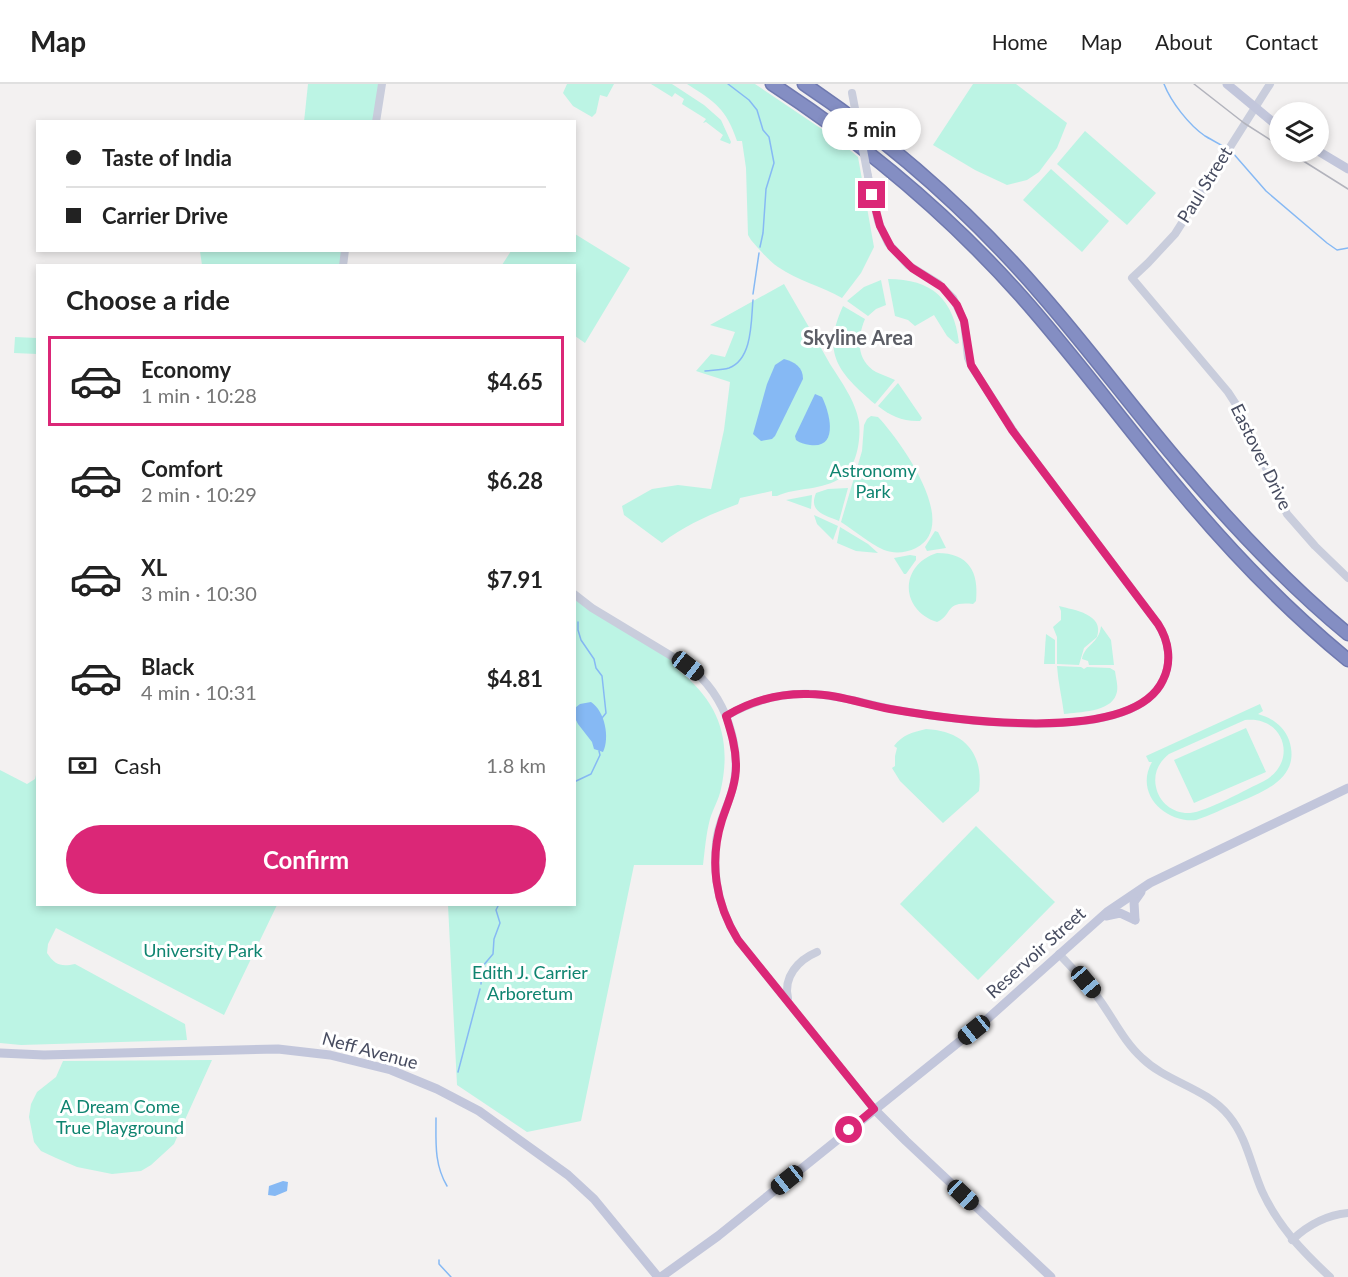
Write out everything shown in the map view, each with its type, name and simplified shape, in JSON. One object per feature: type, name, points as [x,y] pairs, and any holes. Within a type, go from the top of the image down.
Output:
[{"type":"highway","points":[[772,84],[818,114],[877,159],[917,192],[970,243],[1042,320],[1181,492],[1225,542],[1300,618],[1348,660]]},
{"type":"highway","points":[[804,84],[895,152],[984,232],[1042,295],[1201,488],[1274,567],[1348,634]]},
{"type":"main road","points":[[1227,84],[1269,120]]},
{"type":"main road","points":[[1329,158],[1348,169]]},
{"type":"main road","name":"Reservoir Street","points":[[659,1277],[724,1231],[986,1021],[1096,921],[1123,900],[1148,885],[1348,788]]},
{"type":"main road","points":[[1096,921],[1115,913],[1124,914],[1135,920],[1134,902],[1148,885]]},
{"type":"main road","name":"Neff Avenue","points":[[0,1053],[44,1055],[271,1048],[330,1055],[386,1069],[437,1089],[479,1111],[568,1175],[594,1199],[659,1277]]},
{"type":"main road","points":[[874,1109],[1051,1277]]},
{"type":"street","points":[[376,120],[382,84]]},
{"type":"street","name":"Paul Street","points":[[1132,278],[1175,234],[1270,84]]},
{"type":"street","points":[[726,716],[766,699],[783,695],[807,694],[830,696],[938,717],[1028,725],[1059,724],[1107,716],[1138,706],[1157,690],[1167,668],[1167,646],[1158,624],[1018,438],[971,365],[964,321],[955,301],[939,284],[903,260],[885,238],[876,215],[851,88]]},
{"type":"street","name":"Eastover Drive","points":[[1132,278],[1228,392],[1239,409],[1287,514],[1315,546],[1348,578]]},
{"type":"street","points":[[576,596],[592,608],[672,655],[698,674],[716,695],[733,739],[736,767],[732,792],[716,840],[716,883],[722,910],[729,926],[765,975],[874,1109]]},
{"type":"street","points":[[789,1002],[786,990],[789,978],[803,960],[817,952]]},
{"type":"street","points":[[1059,954],[1093,992],[1139,1056],[1160,1072],[1204,1094],[1229,1116],[1244,1140],[1261,1188],[1272,1210],[1292,1240],[1330,1277]]},
{"type":"street","points":[[1292,1240],[1318,1221],[1332,1215],[1348,1213]]},
{"type":"green space","points":[[308,84],[382,84],[376,120],[304,120]]},
{"type":"green space","points":[[567,84],[614,84],[607,97],[600,95],[596,113],[592,117],[573,106],[563,93]]},
{"type":"green space","points":[[651,84],[672,84],[704,105],[721,120],[730,144],[720,140],[723,135],[706,122],[703,123],[706,119],[682,104],[684,99],[675,93],[672,97]]},
{"type":"green space","points":[[687,84],[755,84],[838,140],[858,157],[874,247],[861,273],[842,298],[778,267],[751,240],[748,235],[746,168],[742,141],[737,141],[724,113]]},
{"type":"green space","points":[[973,84],[1016,84],[1067,123],[1057,148],[1039,172],[1027,180],[1007,185],[975,170],[933,145]]},
{"type":"green space","points":[[1085,131],[1156,193],[1127,225],[1057,164]]},
{"type":"green space","points":[[1051,169],[1109,221],[1082,252],[1023,200]]},
{"type":"green space","points":[[576,235],[630,268],[585,343],[576,337],[576,264],[503,264],[510,252],[576,252]]},
{"type":"green space","points":[[200,252],[345,252],[343,264],[202,264]]},
{"type":"green space","points":[[888,279],[917,283],[938,294],[952,314],[959,343],[956,344],[947,336],[934,315],[915,326],[908,320],[895,316]]},
{"type":"green space","points":[[881,280],[886,305],[876,309],[868,316],[847,301],[864,287]]},
{"type":"green space","points":[[784,284],[855,407],[859,422],[859,436],[857,452],[851,467],[842,477],[826,485],[777,496],[772,496],[772,491],[740,498],[738,504],[698,520],[662,543],[624,515],[622,506],[652,489],[678,485],[711,489],[724,430],[730,382],[696,371],[711,354],[725,357],[735,332],[710,325]]},
{"type":"green space","points":[[843,306],[865,319],[860,348],[869,367],[895,380],[875,404],[843,372],[837,361],[834,337]]},
{"type":"green space","points":[[15,337],[36,338],[36,354],[14,353]]},
{"type":"green space","points":[[898,383],[922,418],[920,421],[898,418],[878,406]]},
{"type":"green space","name":"Astronomy Park","points":[[871,416],[878,417],[899,444],[922,482],[930,502],[932,521],[928,537],[916,548],[908,551],[884,550],[841,522],[862,451],[864,425]]},
{"type":"green space","points":[[848,488],[839,521],[823,515],[816,509],[814,499],[816,493],[828,489]]},
{"type":"green space","points":[[812,495],[811,509],[786,500]]},
{"type":"green space","points":[[814,515],[838,526],[833,540],[817,524]]},
{"type":"green space","points":[[840,527],[878,553],[856,551],[837,543]]},
{"type":"green space","points":[[935,531],[938,532],[946,548],[927,551],[925,547]]},
{"type":"green space","points":[[937,553],[957,556],[970,566],[976,581],[976,601],[973,604],[953,607],[937,622],[916,608],[909,588],[916,567]]},
{"type":"green space","points":[[916,556],[916,560],[904,574],[894,558]]},
{"type":"green space","name":"Edith J. Carrier Arboretum","points":[[576,595],[678,659],[678,670],[703,694],[719,722],[725,753],[724,771],[720,793],[711,815],[703,865],[634,865],[581,1121],[527,1132],[457,1085],[448,906],[576,906]]},
{"type":"green space","points":[[1059,606],[1087,614],[1097,623],[1097,637],[1084,648],[1079,665],[1057,664],[1057,637],[1053,627],[1061,620]]},
{"type":"green space","points":[[1101,626],[1111,640],[1114,665],[1089,665],[1088,661],[1082,659],[1086,650],[1098,637]]},
{"type":"green space","points":[[1046,634],[1055,640],[1055,664],[1044,664]]},
{"type":"green space","points":[[1057,666],[1084,669],[1087,667],[1110,668],[1115,671],[1117,692],[1113,701],[1101,708],[1064,714]]},
{"type":"green space","points":[[1260,704],[1263,711],[1258,714],[1273,720],[1281,727],[1289,740],[1292,753],[1290,765],[1285,774],[1267,789],[1196,820],[1174,817],[1156,804],[1147,785],[1147,774],[1152,762],[1149,762],[1146,756]],"holes":[[[1245,720],[1258,720],[1277,732],[1282,742],[1284,752],[1275,773],[1264,781],[1197,812],[1178,812],[1164,803],[1158,793],[1155,777],[1160,764],[1169,754]]]},
{"type":"green space","points":[[1246,728],[1266,772],[1194,803],[1174,760]]},
{"type":"green space","points":[[926,729],[951,734],[961,739],[969,746],[978,766],[979,791],[943,823],[900,781],[892,768],[895,766],[897,748],[894,746],[897,742],[908,734]]},
{"type":"green space","name":"University Park","points":[[0,770],[27,784],[35,779],[36,775],[36,906],[277,906],[224,1015],[56,928],[48,944],[47,953],[53,960],[62,965],[75,964],[185,1024],[187,1040],[21,1045],[0,1043]]},
{"type":"green space","points":[[976,826],[1055,902],[978,980],[900,904]]},
{"type":"green space","name":"A Dream Come True Playground","points":[[212,1060],[174,1144],[141,1171],[112,1174],[77,1167],[41,1151],[34,1142],[29,1117],[31,1104],[37,1092],[56,1077],[63,1061]]},
{"type":"water","points":[[784,359],[798,366],[802,371],[803,379],[775,436],[772,439],[761,441],[753,434],[767,384],[775,365]]},
{"type":"water","points":[[815,394],[822,397],[828,412],[830,428],[829,436],[825,441],[819,445],[810,445],[796,440],[795,436]]},
{"type":"water","points":[[591,702],[603,718],[606,740],[603,752],[594,749],[592,742],[576,720],[576,707]]},
{"type":"water","points":[[283,1181],[288,1182],[287,1191],[275,1196],[268,1195],[269,1186]]},
{"type":"waterway","points":[[728,84],[749,100],[757,110],[763,130],[769,137],[774,163],[766,189],[760,247]]},
{"type":"waterway","points":[[1164,84],[1171,98],[1187,119],[1205,136],[1221,145]]},
{"type":"waterway","points":[[1232,152],[1266,191],[1327,243],[1337,250],[1348,248]]},
{"type":"waterway","points":[[753,294],[759,253]]},
{"type":"waterway","points":[[705,371],[729,368],[743,356],[751,328],[753,300]]},
{"type":"waterway","points":[[578,622],[581,640],[602,676],[606,713],[602,718]]},
{"type":"waterway","points":[[576,781],[591,774],[600,755],[599,751]]},
{"type":"waterway","points":[[481,984],[482,967],[493,954],[494,939],[500,923],[496,910],[498,906]]},
{"type":"waterway","points":[[458,1072],[480,989]]},
{"type":"waterway","points":[[436,1118],[438,1161],[447,1186]]},
{"type":"waterway","points":[[439,1260],[439,1264],[451,1277]]},
{"type":"railway","points":[[1194,84],[1244,123],[1269,139]]},
{"type":"railway","points":[[1305,162],[1348,189]]},
{"type":"district","name":"Skyline Area","points":[[858,338]]},
{"type":"route","points":[[849,1130],[874,1109],[738,940],[722,910],[716,883],[716,840],[732,792],[736,767],[733,739],[726,716],[740,708],[766,699],[783,695],[807,694],[830,696],[938,717],[1028,725],[1059,724],[1107,716],[1141,704],[1161,685],[1167,670],[1168,658],[1166,641],[1158,624],[1018,438],[971,365],[968,358],[964,321],[955,301],[933,280],[912,268],[891,247],[880,226],[872,195]]}]
